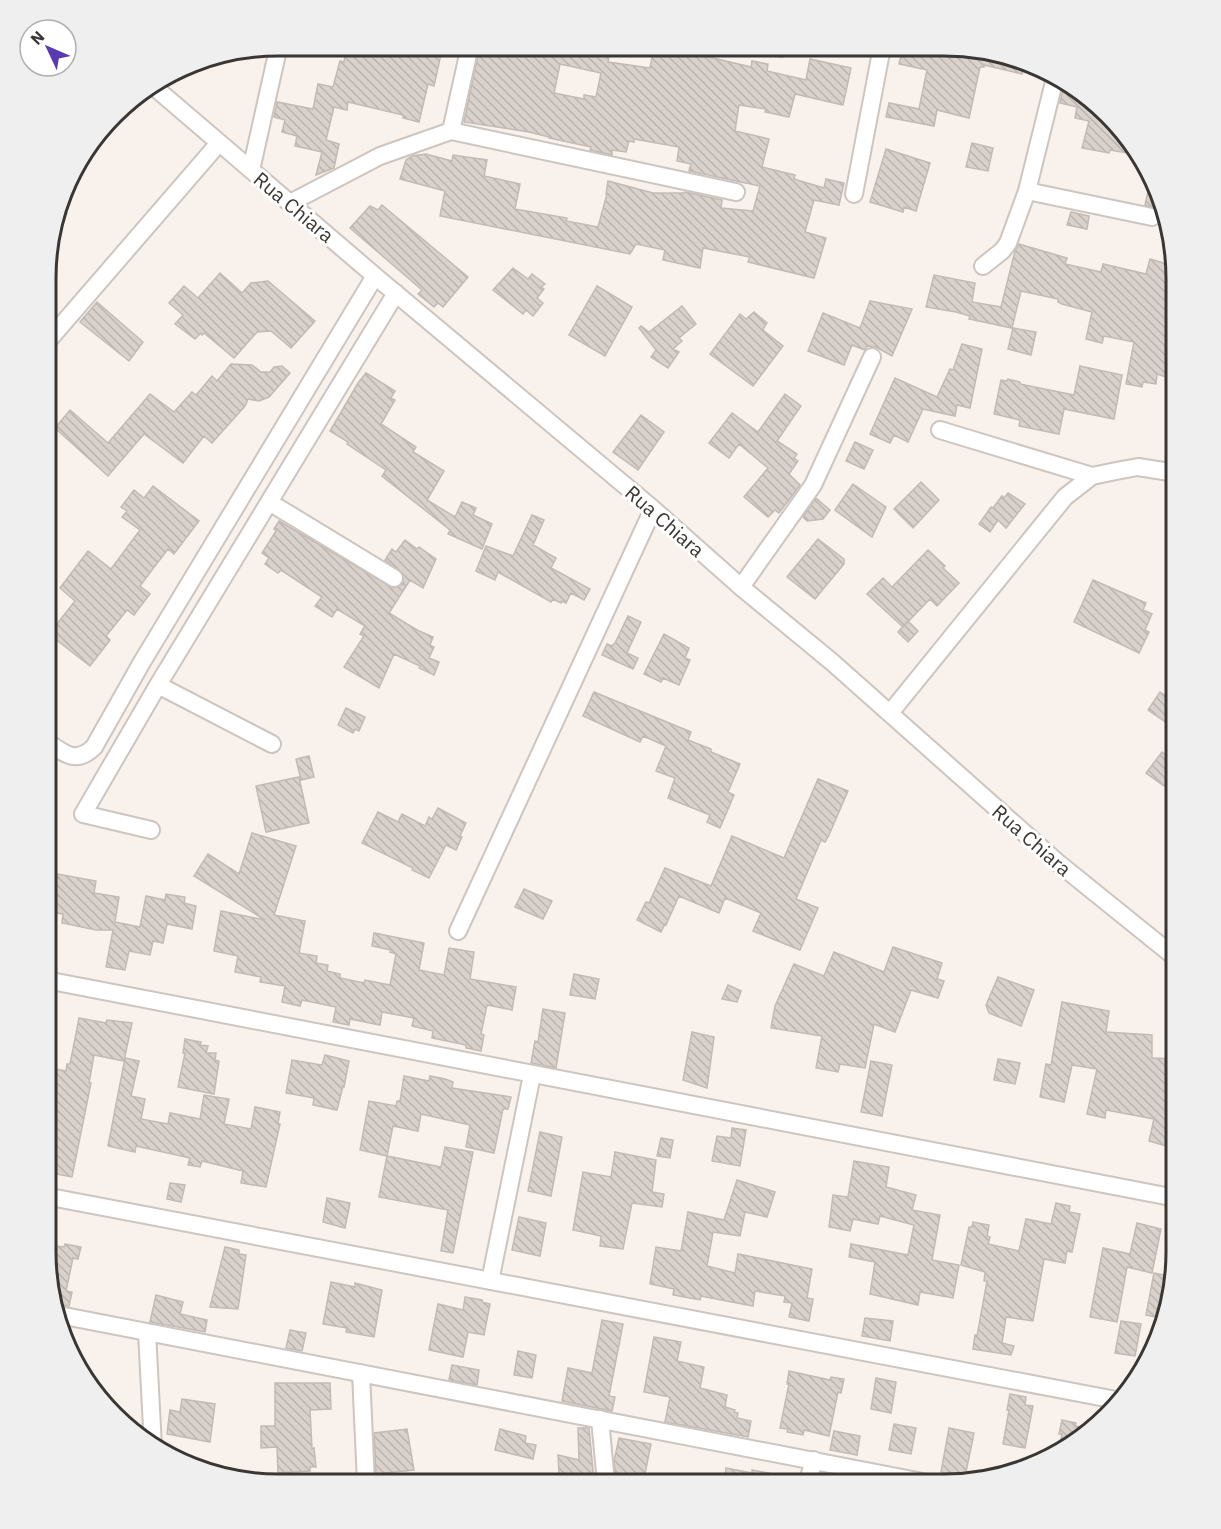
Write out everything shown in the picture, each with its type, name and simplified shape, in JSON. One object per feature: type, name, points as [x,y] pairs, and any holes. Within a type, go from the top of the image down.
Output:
[{"type":"street","points":[[251,170],[277,56]]},
{"type":"street","points":[[451,131],[468,56]]},
{"type":"street","points":[[854,194],[880,56]]},
{"type":"street","points":[[983,266],[1002,252],[1008,243],[1027,190],[1053,85]]},
{"type":"street","name":"Rua Chiara","points":[[158,90],[653,509],[890,713],[1057,862],[1166,950]]},
{"type":"street","points":[[290,203],[381,156],[451,131],[736,192]]},
{"type":"street","points":[[56,332],[219,143]]},
{"type":"street","points":[[1027,190],[1152,217]]},
{"type":"street","points":[[56,748],[73,757],[88,752],[94,747],[154,642],[375,276]]},
{"type":"street","points":[[151,830],[83,814],[158,685],[396,293]]},
{"type":"street","points":[[741,587],[813,485],[872,357]]},
{"type":"street","points":[[940,430],[1092,476]]},
{"type":"street","points":[[890,713],[1065,497],[1092,476],[1138,467],[1166,471]]},
{"type":"street","points":[[269,502],[394,579]]},
{"type":"street","points":[[458,931],[653,509]]},
{"type":"street","points":[[158,685],[272,744]]},
{"type":"street","points":[[56,982],[1166,1195]]},
{"type":"street","points":[[490,1281],[532,1075]]},
{"type":"street","points":[[56,1198],[1109,1399]]},
{"type":"street","points":[[65,1316],[883,1474]]},
{"type":"street","points":[[147,1332],[152,1435]]},
{"type":"street","points":[[361,1373],[366,1474]]},
{"type":"street","points":[[600,1419],[605,1474]]},
{"type":"street","points":[[810,1474],[814,1460]]},
{"type":"building","points":[[345,56],[441,56],[434,86],[428,84],[419,122],[403,118],[403,115],[348,102],[347,110],[334,107],[326,140],[339,144],[334,168],[316,175],[322,152],[295,146],[297,136],[282,132],[285,120],[274,117],[277,102],[313,109],[318,84],[333,87],[340,61],[344,62]]},
{"type":"building","points":[[478,56],[609,56],[608,62],[650,68],[652,56],[705,56],[751,67],[752,61],[768,64],[767,71],[806,80],[810,59],[851,68],[843,105],[795,94],[789,117],[765,112],[766,109],[739,105],[735,131],[769,139],[762,167],[795,175],[794,179],[824,188],[826,179],[844,183],[839,205],[814,200],[805,232],[826,238],[814,278],[748,262],[750,257],[703,248],[700,268],[663,260],[665,250],[636,244],[630,254],[440,216],[445,191],[400,179],[406,160],[412,156],[426,154],[452,161],[453,155],[487,160],[484,176],[520,184],[515,209],[567,218],[566,221],[598,227],[608,181],[653,193],[685,192],[722,200],[721,208],[753,211],[760,186],[689,171],[691,164],[677,161],[679,147],[634,139],[634,142],[629,141],[626,152],[612,150],[612,155],[590,150],[591,147],[529,132],[464,122]],"holes":[[[560,64],[601,73],[596,97],[584,95],[584,99],[554,93]]]},
{"type":"building","points":[[901,56],[958,56],[1001,63],[1023,70],[1022,74],[984,65],[980,67],[969,118],[937,110],[934,126],[886,117],[889,103],[919,109],[927,70],[899,64]]},
{"type":"building","points":[[1063,90],[1090,111],[1120,142],[1127,153],[1110,150],[1109,153],[1082,148],[1089,121],[1075,118],[1077,107],[1060,103]]},
{"type":"building","points":[[972,143],[993,148],[988,171],[966,167]]},
{"type":"building","points":[[886,149],[930,163],[916,211],[904,207],[903,212],[870,202]]},
{"type":"building","points":[[1148,191],[1155,208],[1145,205]]},
{"type":"building","points":[[382,205],[468,277],[443,307],[438,303],[434,307],[418,294],[422,290],[350,228],[370,206],[378,210]]},
{"type":"building","points":[[1071,212],[1089,216],[1087,229],[1067,225]]},
{"type":"building","points":[[1019,244],[1067,258],[1065,264],[1101,272],[1103,264],[1146,274],[1150,259],[1165,263],[1166,377],[1157,374],[1156,384],[1143,382],[1142,387],[1126,384],[1134,342],[1104,336],[1102,343],[1086,339],[1092,312],[1062,304],[1058,302],[1058,299],[1021,291],[1012,328],[969,319],[970,316],[956,312],[926,307],[934,275],[975,283],[972,302],[1001,307],[1015,251]]},
{"type":"building","points":[[513,268],[528,279],[532,274],[545,284],[541,287],[544,289],[537,298],[543,303],[533,316],[526,310],[523,314],[493,290]]},
{"type":"building","points":[[220,273],[242,293],[251,283],[268,281],[315,321],[291,348],[271,331],[257,332],[234,358],[204,333],[195,339],[175,324],[183,315],[169,303],[184,286],[198,298]]},
{"type":"building","points":[[597,286],[632,307],[605,356],[569,335]]},
{"type":"building","points":[[870,301],[912,309],[892,356],[876,347],[867,346],[865,350],[852,345],[844,365],[808,351],[823,313],[860,328]]},
{"type":"building","points":[[97,302],[143,342],[129,361],[80,322]]},
{"type":"building","points":[[682,306],[696,324],[679,338],[682,341],[673,349],[679,352],[668,368],[651,357],[656,350],[639,328],[641,326],[649,332]]},
{"type":"building","points":[[754,312],[767,323],[764,331],[783,346],[753,386],[710,354],[740,314],[746,319]]},
{"type":"building","points":[[1013,328],[1036,332],[1031,355],[1008,349]]},
{"type":"building","points":[[962,344],[982,349],[970,408],[957,405],[955,416],[923,409],[908,442],[894,435],[890,443],[870,434],[895,378],[937,397],[950,369],[953,370]]},
{"type":"building","points":[[231,364],[252,365],[261,372],[270,372],[274,367],[282,366],[290,373],[269,397],[259,401],[248,399],[245,406],[212,443],[204,436],[183,463],[144,434],[108,476],[56,429],[70,410],[108,443],[150,394],[174,412],[192,392],[196,395],[212,376],[217,381]]},
{"type":"building","points":[[1080,366],[1122,375],[1114,419],[1064,409],[1059,434],[1019,426],[1020,420],[994,414],[1001,380],[1007,381],[1008,379],[1020,382],[1020,384],[1074,395]]},
{"type":"building","points":[[366,373],[395,391],[391,398],[395,400],[381,424],[416,447],[413,452],[444,471],[427,500],[455,517],[462,502],[476,508],[473,515],[492,524],[482,549],[448,534],[450,530],[382,476],[386,470],[330,431]]},
{"type":"building","points":[[785,394],[801,406],[777,441],[797,454],[794,458],[798,461],[789,474],[800,485],[779,513],[775,510],[768,517],[744,497],[768,468],[739,444],[729,458],[709,443],[732,413],[758,432]]},
{"type":"building","points":[[641,415],[664,432],[638,470],[613,452]]},
{"type":"building","points":[[855,442],[873,450],[864,469],[846,461]]},
{"type":"building","points":[[921,482],[939,500],[913,528],[894,509]]},
{"type":"building","points":[[853,484],[886,507],[872,537],[835,510]]},
{"type":"building","points":[[153,486],[199,521],[174,554],[168,549],[152,570],[140,586],[150,594],[134,615],[127,610],[106,636],[110,640],[90,666],[56,639],[56,625],[75,601],[60,588],[88,551],[111,569],[140,530],[122,517],[127,511],[121,507],[134,490],[144,498]]},
{"type":"building","points":[[1008,493],[1025,504],[1006,528],[998,520],[990,532],[979,524],[991,507],[993,508],[1002,496],[1004,498]]},
{"type":"building","points":[[816,498],[830,510],[823,519],[807,521],[803,517]]},
{"type":"building","points":[[532,515],[544,520],[533,545],[556,558],[551,568],[590,589],[584,600],[571,593],[566,603],[553,599],[551,602],[498,572],[495,580],[476,571],[486,546],[513,556]]},
{"type":"building","points":[[279,521],[393,588],[403,584],[403,574],[385,560],[392,549],[396,552],[405,540],[436,559],[423,588],[410,580],[389,613],[433,637],[430,645],[434,647],[429,658],[439,662],[434,675],[394,654],[379,688],[344,667],[364,636],[360,634],[365,626],[337,609],[332,617],[315,606],[322,597],[281,570],[278,573],[265,564],[269,558],[262,553],[276,531],[274,529]]},
{"type":"building","points":[[818,539],[844,559],[844,564],[815,599],[787,577]]},
{"type":"building","points":[[928,550],[959,583],[937,606],[930,599],[903,627],[867,594],[883,578],[892,587]]},
{"type":"building","points":[[1093,580],[1146,603],[1143,610],[1152,614],[1145,630],[1149,632],[1139,653],[1074,622]]},
{"type":"building","points":[[628,616],[641,622],[627,653],[638,658],[633,669],[602,655],[607,644],[612,646],[615,643]]},
{"type":"building","points":[[908,621],[918,631],[908,642],[898,632]]},
{"type":"building","points":[[664,634],[689,648],[685,658],[690,660],[679,685],[663,678],[661,682],[644,674]]},
{"type":"building","points":[[594,692],[691,732],[688,740],[740,764],[728,792],[734,795],[720,828],[707,822],[710,815],[668,798],[675,778],[656,771],[666,746],[643,736],[640,742],[583,716]]},
{"type":"building","points":[[1160,692],[1166,696],[1166,722],[1148,710]]},
{"type":"building","points":[[346,708],[365,717],[359,731],[355,729],[353,733],[338,725]]},
{"type":"building","points":[[1162,752],[1166,755],[1166,784],[1164,786],[1146,773]]},
{"type":"building","points":[[309,756],[314,777],[301,780],[296,759]]},
{"type":"building","points":[[299,777],[309,823],[266,832],[256,786]]},
{"type":"building","points":[[818,779],[848,791],[829,835],[825,842],[821,840],[796,899],[818,908],[800,950],[753,931],[761,913],[725,898],[719,913],[679,896],[661,932],[637,920],[646,902],[649,903],[665,868],[711,886],[732,836],[784,858]]},
{"type":"building","points":[[438,808],[466,823],[456,850],[446,845],[429,878],[362,843],[378,812],[398,822],[402,814],[425,826],[429,817],[432,819]]},
{"type":"building","points":[[252,833],[296,846],[274,915],[305,921],[299,953],[317,956],[316,963],[328,965],[327,971],[340,974],[340,978],[390,985],[396,954],[390,952],[391,950],[372,946],[374,933],[424,943],[419,970],[444,975],[449,948],[474,952],[470,979],[516,987],[512,1010],[487,1005],[481,1034],[484,1035],[481,1051],[466,1048],[466,1045],[432,1038],[433,1031],[412,1026],[414,1018],[382,1012],[380,1025],[350,1019],[349,1025],[333,1022],[336,1007],[302,1000],[300,1006],[282,1002],[285,986],[260,982],[261,977],[235,972],[238,956],[214,951],[221,911],[265,920],[194,876],[208,854],[239,874]]},
{"type":"building","points":[[56,874],[96,881],[94,893],[119,897],[115,922],[140,927],[146,896],[165,900],[166,894],[185,897],[184,903],[196,906],[192,929],[167,924],[163,943],[153,941],[150,955],[129,951],[125,970],[106,967],[113,930],[96,930],[62,923],[63,914],[56,913]]},
{"type":"building","points":[[524,889],[552,901],[543,919],[515,907]]},
{"type":"building","points":[[893,947],[942,963],[937,979],[944,981],[938,998],[911,990],[895,1032],[874,1024],[865,1068],[840,1064],[838,1072],[816,1068],[822,1036],[771,1028],[775,1006],[794,964],[824,976],[834,952],[884,972]]},
{"type":"building","points":[[574,974],[599,979],[595,999],[570,995]]},
{"type":"building","points":[[998,977],[1034,990],[1021,1026],[989,1013],[986,1005]]},
{"type":"building","points":[[728,985],[741,991],[737,1002],[722,999]]},
{"type":"building","points":[[1062,1002],[1109,1011],[1106,1032],[1152,1035],[1152,1058],[1166,1059],[1166,1146],[1149,1141],[1154,1119],[1106,1110],[1105,1118],[1087,1114],[1097,1069],[1072,1065],[1064,1102],[1040,1097],[1046,1064],[1051,1065]]},
{"type":"building","points":[[543,1009],[565,1013],[556,1068],[531,1063],[535,1041],[538,1042]]},
{"type":"building","points":[[79,1018],[106,1023],[107,1020],[132,1023],[124,1061],[94,1055],[89,1083],[91,1083],[72,1177],[56,1174],[56,1069],[66,1071],[67,1064],[70,1064]]},
{"type":"building","points":[[692,1032],[714,1037],[707,1088],[683,1080]]},
{"type":"building","points":[[185,1039],[208,1046],[206,1053],[216,1053],[215,1060],[219,1061],[214,1094],[178,1087],[185,1053],[183,1053]]},
{"type":"building","points":[[325,1055],[349,1061],[337,1110],[313,1105],[314,1098],[286,1093],[292,1060],[322,1065]]},
{"type":"building","points":[[125,1058],[139,1061],[131,1096],[145,1099],[141,1119],[168,1124],[170,1113],[200,1119],[204,1095],[229,1099],[224,1124],[251,1129],[255,1107],[280,1112],[278,1123],[280,1124],[266,1187],[241,1183],[243,1171],[202,1161],[200,1167],[188,1165],[190,1158],[136,1146],[135,1152],[108,1146]]},
{"type":"building","points":[[998,1059],[1020,1063],[1015,1084],[994,1080]]},
{"type":"building","points":[[871,1061],[892,1065],[882,1116],[861,1112]]},
{"type":"building","points":[[404,1076],[429,1081],[430,1076],[453,1082],[452,1088],[511,1097],[508,1109],[503,1109],[494,1153],[466,1147],[470,1125],[421,1114],[418,1131],[393,1126],[387,1156],[360,1150],[369,1101],[396,1106],[397,1101],[400,1101]]},
{"type":"building","points":[[732,1128],[746,1130],[740,1166],[712,1161],[717,1136],[731,1138]]},
{"type":"building","points":[[540,1132],[562,1137],[551,1196],[528,1191]]},
{"type":"building","points":[[661,1138],[673,1140],[670,1158],[657,1156]]},
{"type":"building","points":[[445,1147],[473,1152],[453,1253],[441,1251],[448,1210],[379,1197],[387,1156],[441,1167]]},
{"type":"building","points":[[615,1152],[656,1160],[652,1192],[664,1194],[662,1207],[632,1203],[623,1249],[600,1246],[601,1236],[573,1230],[583,1172],[611,1177]]},
{"type":"building","points":[[854,1161],[889,1167],[886,1187],[916,1195],[912,1210],[940,1215],[932,1260],[959,1265],[953,1298],[920,1292],[918,1305],[870,1294],[875,1262],[849,1257],[851,1244],[908,1255],[914,1225],[880,1216],[878,1224],[853,1219],[850,1231],[829,1227],[833,1195],[848,1197]]},
{"type":"building","points":[[737,1180],[775,1192],[767,1217],[745,1212],[740,1236],[713,1232],[707,1266],[735,1273],[738,1254],[812,1269],[807,1298],[813,1299],[809,1321],[789,1317],[792,1303],[784,1302],[785,1296],[755,1291],[753,1306],[701,1296],[700,1300],[673,1295],[674,1289],[650,1284],[656,1247],[681,1251],[688,1212],[724,1220]]},
{"type":"building","points":[[170,1183],[185,1185],[181,1202],[167,1199]]},
{"type":"building","points":[[327,1198],[350,1203],[345,1228],[323,1222]]},
{"type":"building","points":[[1056,1203],[1070,1206],[1069,1212],[1080,1214],[1072,1252],[1067,1251],[1065,1263],[1044,1259],[1033,1321],[1006,1317],[1002,1343],[1014,1346],[1011,1355],[973,1349],[987,1281],[984,1281],[985,1272],[961,1265],[969,1227],[972,1227],[973,1222],[989,1225],[988,1244],[1019,1251],[1026,1219],[1051,1224]]},
{"type":"building","points":[[519,1217],[546,1223],[540,1256],[512,1250]]},
{"type":"building","points":[[1137,1223],[1161,1229],[1152,1273],[1127,1267],[1117,1322],[1090,1317],[1103,1248],[1130,1254]]},
{"type":"building","points":[[65,1244],[81,1247],[78,1259],[73,1258],[66,1291],[72,1292],[69,1306],[62,1305],[57,1280],[57,1246],[64,1247]]},
{"type":"building","points":[[225,1247],[239,1250],[239,1254],[246,1255],[238,1309],[210,1307]]},
{"type":"building","points":[[1154,1273],[1164,1275],[1156,1317],[1146,1315]]},
{"type":"building","points":[[331,1282],[355,1287],[355,1283],[382,1290],[374,1337],[346,1332],[347,1328],[323,1324]]},
{"type":"building","points":[[156,1295],[183,1302],[180,1314],[207,1320],[205,1332],[150,1322]]},
{"type":"building","points":[[465,1297],[490,1304],[484,1335],[468,1332],[463,1357],[429,1350],[438,1304],[463,1310]]},
{"type":"building","points":[[865,1318],[893,1321],[890,1341],[862,1336]]},
{"type":"building","points":[[602,1320],[623,1324],[609,1396],[615,1397],[612,1411],[562,1401],[568,1368],[592,1373]]},
{"type":"building","points":[[1121,1321],[1141,1324],[1135,1356],[1115,1353]]},
{"type":"building","points":[[290,1330],[306,1333],[302,1351],[286,1348]]},
{"type":"building","points":[[654,1337],[681,1342],[677,1361],[704,1367],[700,1388],[727,1395],[725,1407],[735,1410],[734,1412],[738,1413],[737,1418],[751,1421],[748,1437],[665,1422],[670,1397],[644,1392]]},
{"type":"building","points":[[518,1351],[536,1355],[532,1378],[514,1375]]},
{"type":"building","points":[[452,1365],[479,1370],[477,1385],[449,1380]]},
{"type":"building","points":[[789,1371],[830,1380],[831,1377],[844,1379],[841,1393],[838,1392],[829,1436],[804,1430],[803,1435],[780,1428],[789,1384],[787,1384]]},
{"type":"building","points":[[876,1378],[896,1382],[891,1413],[871,1409]]},
{"type":"building","points":[[275,1383],[330,1383],[331,1409],[310,1410],[312,1449],[314,1448],[316,1467],[310,1467],[310,1471],[278,1473],[277,1447],[261,1448],[261,1426],[275,1426]]},
{"type":"building","points":[[1010,1394],[1026,1397],[1025,1405],[1033,1406],[1025,1448],[1003,1444]]},
{"type":"building","points":[[182,1399],[215,1404],[210,1442],[167,1434],[170,1410],[180,1412]]},
{"type":"building","points":[[1062,1420],[1076,1423],[1075,1426],[1080,1427],[1061,1440],[1062,1434],[1059,1434]]},
{"type":"building","points":[[894,1424],[916,1428],[911,1454],[889,1450]]},
{"type":"building","points":[[578,1428],[589,1428],[593,1474],[559,1473],[558,1455],[579,1460]]},
{"type":"building","points":[[949,1428],[974,1433],[966,1472],[941,1472]]},
{"type":"building","points":[[407,1429],[414,1470],[376,1474],[374,1433]]},
{"type":"building","points":[[500,1429],[526,1436],[525,1443],[536,1445],[533,1459],[495,1450]]},
{"type":"building","points":[[834,1431],[860,1436],[857,1455],[830,1450]]},
{"type":"building","points":[[619,1438],[651,1444],[645,1474],[615,1474],[614,1461]]},
{"type":"building","points":[[726,1468],[774,1474],[725,1474]]}]
